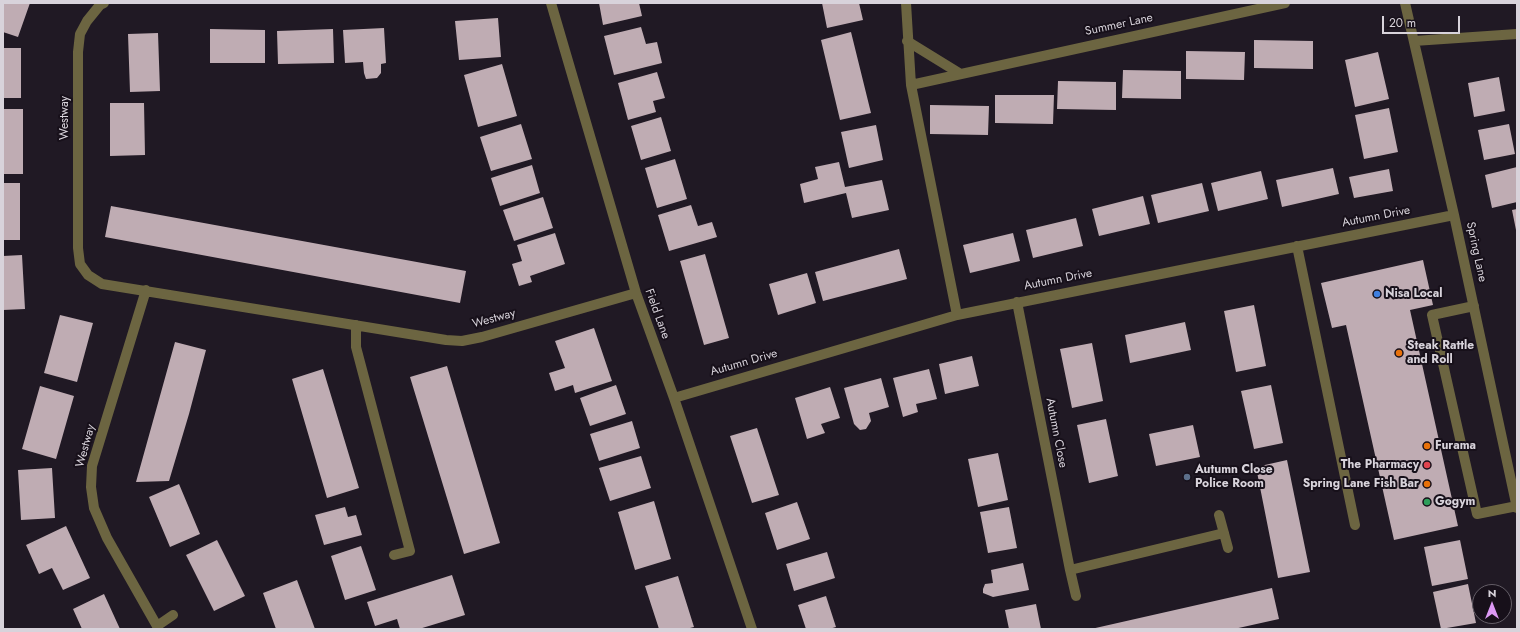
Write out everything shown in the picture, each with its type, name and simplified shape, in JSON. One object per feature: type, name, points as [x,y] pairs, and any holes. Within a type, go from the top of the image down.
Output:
[{"type":"street","name":"Westway","points":[[104,3],[87,21],[80,34],[78,52],[78,248],[80,264],[88,275],[102,284],[446,340],[462,340],[482,337],[636,292]]},
{"type":"street","name":"Field Lane","points":[[551,3],[636,292],[674,398],[752,629]]},
{"type":"street","points":[[906,3],[907,40],[911,85],[957,315]]},
{"type":"street","name":"Summer Lane","points":[[911,85],[959,73],[1285,3]]},
{"type":"street","name":"Spring Lane","points":[[1405,3],[1454,215],[1517,507]]},
{"type":"street","points":[[1414,41],[1517,34]]},
{"type":"street","points":[[907,40],[959,73]]},
{"type":"street","name":"Autumn Drive","points":[[674,398],[957,315],[1454,215]]},
{"type":"street","points":[[1297,246],[1355,525]]},
{"type":"street","name":"Westway","points":[[146,290],[92,466],[91,488],[94,508],[107,538],[157,626],[173,615]]},
{"type":"street","name":"Autumn Close","points":[[1017,302],[1076,596]]},
{"type":"street","points":[[1474,306],[1432,315],[1477,514],[1517,507]]},
{"type":"street","points":[[356,325],[356,347],[410,551],[394,555]]},
{"type":"street","points":[[1220,515],[1228,548]]},
{"type":"street","points":[[1070,570],[1224,533]]},
{"type":"building","points":[[3,3],[30,3],[18,37],[3,32]]},
{"type":"building","points":[[599,3],[639,3],[642,16],[603,25]]},
{"type":"building","points":[[822,3],[859,3],[863,20],[827,28]]},
{"type":"building","points":[[498,18],[501,57],[459,60],[455,21]]},
{"type":"building","points":[[641,27],[646,44],[657,42],[662,63],[614,75],[604,36]]},
{"type":"building","points":[[384,28],[386,63],[381,64],[381,73],[377,78],[366,79],[363,62],[345,63],[343,30]]},
{"type":"building","points":[[210,29],[265,30],[265,63],[210,63]]},
{"type":"building","points":[[333,29],[334,63],[278,64],[277,31]]},
{"type":"building","points":[[851,32],[871,113],[840,120],[821,40]]},
{"type":"building","points":[[158,33],[160,91],[130,92],[128,34]]},
{"type":"building","points":[[1254,40],[1313,41],[1313,69],[1254,68]]},
{"type":"building","points":[[3,48],[21,48],[21,98],[3,98]]},
{"type":"building","points":[[1186,51],[1245,52],[1244,80],[1186,79]]},
{"type":"building","points":[[1378,52],[1389,99],[1355,107],[1345,60]]},
{"type":"building","points":[[502,64],[517,116],[478,127],[464,75]]},
{"type":"building","points":[[1123,70],[1181,71],[1181,99],[1122,98]]},
{"type":"building","points":[[657,72],[665,98],[653,101],[656,112],[628,120],[618,83]]},
{"type":"building","points":[[1499,77],[1505,111],[1474,117],[1468,83]]},
{"type":"building","points":[[1058,81],[1116,82],[1116,110],[1057,109]]},
{"type":"building","points":[[995,95],[1054,95],[1053,124],[995,123]]},
{"type":"building","points":[[110,103],[144,103],[145,155],[110,156]]},
{"type":"building","points":[[930,105],[989,106],[988,135],[930,134]]},
{"type":"building","points":[[1389,108],[1398,152],[1364,159],[1355,115]]},
{"type":"building","points":[[3,109],[23,109],[23,174],[3,174]]},
{"type":"building","points":[[661,117],[671,151],[641,160],[631,126]]},
{"type":"building","points":[[521,124],[532,159],[491,171],[480,137]]},
{"type":"building","points":[[1509,124],[1515,154],[1484,160],[1478,130]]},
{"type":"building","points":[[876,125],[883,160],[849,168],[841,132]]},
{"type":"building","points":[[675,159],[687,199],[657,208],[645,168]]},
{"type":"building","points":[[839,162],[845,187],[882,180],[889,210],[852,218],[846,193],[804,203],[800,184],[818,179],[815,167]]},
{"type":"building","points":[[532,165],[540,193],[500,206],[491,178]]},
{"type":"building","points":[[1517,167],[1517,202],[1492,208],[1485,175]]},
{"type":"building","points":[[1333,168],[1339,194],[1282,207],[1276,180]]},
{"type":"building","points":[[1389,169],[1393,191],[1354,198],[1349,177]]},
{"type":"building","points":[[1261,171],[1268,199],[1218,211],[1211,183]]},
{"type":"building","points":[[3,183],[20,183],[20,240],[3,240]]},
{"type":"building","points":[[1202,183],[1209,211],[1158,223],[1151,195]]},
{"type":"building","points":[[1143,196],[1150,224],[1099,236],[1092,209]]},
{"type":"building","points":[[543,197],[553,228],[514,241],[503,210]]},
{"type":"building","points":[[691,205],[698,226],[712,222],[717,237],[669,251],[658,215]]},
{"type":"building","points":[[111,206],[466,271],[460,303],[105,237]]},
{"type":"building","points":[[1517,209],[1517,230],[1516,230],[1512,210]]},
{"type":"building","points":[[1076,218],[1083,246],[1033,258],[1026,230]]},
{"type":"building","points":[[555,233],[565,264],[530,276],[532,282],[519,286],[512,264],[522,261],[517,245]]},
{"type":"building","points":[[1013,233],[1020,261],[970,273],[963,245]]},
{"type":"building","points":[[899,249],[907,279],[823,301],[815,272]]},
{"type":"building","points":[[705,254],[729,338],[704,345],[680,261]]},
{"type":"building","points":[[22,255],[25,309],[3,310],[3,256]]},
{"type":"building","points":[[1423,260],[1433,305],[1410,310],[1458,526],[1394,540],[1346,325],[1332,328],[1321,283]]},
{"type":"building","points":[[807,273],[816,303],[778,315],[769,284]]},
{"type":"building","points":[[1254,305],[1266,366],[1236,372],[1224,311]]},
{"type":"building","points":[[60,315],[93,323],[77,382],[44,373]]},
{"type":"building","points":[[1185,322],[1191,350],[1130,363],[1125,335]]},
{"type":"building","points":[[594,328],[612,381],[575,393],[573,385],[555,391],[549,373],[565,368],[555,341]]},
{"type":"building","points":[[175,342],[206,350],[189,414],[169,481],[136,482]]},
{"type":"building","points":[[1092,343],[1103,401],[1072,408],[1060,349]]},
{"type":"building","points":[[972,356],[979,386],[945,394],[939,364]]},
{"type":"building","points":[[447,366],[500,543],[464,554],[410,377]]},
{"type":"building","points":[[323,369],[359,488],[327,498],[292,379]]},
{"type":"building","points":[[929,369],[937,399],[916,404],[918,412],[903,417],[893,378]]},
{"type":"building","points":[[881,378],[889,407],[869,413],[871,421],[866,429],[860,430],[854,424],[844,388]]},
{"type":"building","points":[[616,385],[626,414],[590,426],[580,398]]},
{"type":"building","points":[[1271,385],[1283,443],[1254,449],[1241,391]]},
{"type":"building","points":[[40,386],[74,396],[56,459],[22,449]]},
{"type":"building","points":[[830,387],[840,418],[821,424],[825,433],[807,439],[795,398]]},
{"type":"building","points":[[1106,419],[1118,476],[1089,483],[1077,425]]},
{"type":"building","points":[[632,421],[640,448],[599,461],[590,434]]},
{"type":"building","points":[[1193,425],[1200,457],[1156,466],[1149,434]]},
{"type":"building","points":[[757,428],[779,495],[752,503],[730,436]]},
{"type":"building","points":[[998,453],[1008,500],[978,507],[968,459]]},
{"type":"building","points":[[641,456],[651,488],[610,501],[599,468]]},
{"type":"building","points":[[1287,460],[1310,572],[1278,578],[1256,467]]},
{"type":"building","points":[[52,468],[55,518],[21,520],[18,470]]},
{"type":"building","points":[[179,484],[200,534],[170,547],[149,497]]},
{"type":"building","points":[[654,501],[671,559],[635,570],[618,512]]},
{"type":"building","points":[[797,502],[810,539],[777,550],[765,513]]},
{"type":"building","points":[[345,507],[348,517],[356,515],[362,535],[324,545],[315,515]]},
{"type":"building","points":[[1009,507],[1017,548],[988,553],[980,512]]},
{"type":"building","points":[[66,526],[90,578],[63,590],[52,568],[39,574],[26,545]]},
{"type":"building","points":[[217,540],[245,596],[214,611],[186,555]]},
{"type":"building","points":[[1460,540],[1468,579],[1432,586],[1424,547]]},
{"type":"building","points":[[361,546],[376,590],[345,600],[331,556]]},
{"type":"building","points":[[827,552],[835,578],[794,591],[786,564]]},
{"type":"building","points":[[1023,563],[1029,590],[993,597],[983,593],[985,584],[993,583],[991,570]]},
{"type":"building","points":[[452,575],[465,615],[419,629],[400,629],[397,619],[375,626],[367,602]]},
{"type":"building","points":[[678,576],[694,627],[686,629],[659,629],[645,586]]},
{"type":"building","points":[[297,580],[315,629],[276,629],[263,593]]},
{"type":"building","points":[[1468,584],[1472,604],[1472,624],[1441,629],[1433,592]]},
{"type":"building","points":[[1272,588],[1279,619],[1234,629],[1091,629]]},
{"type":"building","points":[[104,594],[120,629],[82,629],[73,609]]},
{"type":"building","points":[[826,596],[836,627],[829,629],[806,629],[798,605]]},
{"type":"building","points":[[1036,604],[1041,629],[1009,629],[1005,610]]},
{"type":"place","name":"Nisa Local","points":[[1377,294]]},
{"type":"place","name":"Steak Rattle and Roll","points":[[1399,353]]},
{"type":"place","name":"Furama","points":[[1427,446]]},
{"type":"place","name":"The Pharmacy","points":[[1427,465]]},
{"type":"place","name":"Autumn Close Police Room","points":[[1187,477]]},
{"type":"place","name":"Spring Lane Fish Bar","points":[[1427,484]]},
{"type":"place","name":"Gogym","points":[[1427,502]]}]
